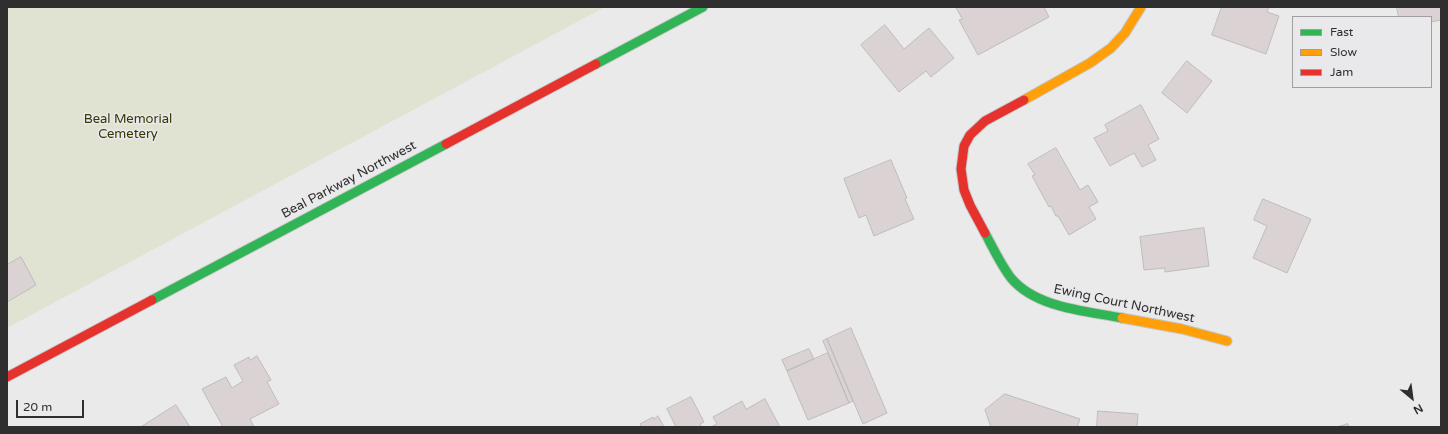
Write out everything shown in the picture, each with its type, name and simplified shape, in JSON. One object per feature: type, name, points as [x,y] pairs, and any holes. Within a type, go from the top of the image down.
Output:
[{"type":"main road","name":"Beal Parkway Northwest","points":[[7,377],[704,7]]},
{"type":"main road","name":"Ewing Court Northwest","points":[[1141,7],[1125,33],[1111,48],[1090,63],[985,121],[970,135],[964,146],[961,169],[964,190],[970,205],[1002,264],[1012,279],[1030,294],[1054,305],[1182,329],[1227,342]]},
{"type":"green space","name":"Beal Memorial Cemetery","points":[[7,7],[605,7],[7,328]]},
{"type":"building","points":[[956,7],[1044,7],[1049,17],[978,55],[959,20],[962,19]]},
{"type":"building","points":[[1222,7],[1269,7],[1267,12],[1279,16],[1266,54],[1212,35]]},
{"type":"building","points":[[1397,7],[1441,7],[1441,20],[1432,22],[1432,16],[1399,16]]},
{"type":"building","points":[[885,25],[904,49],[929,28],[954,58],[931,77],[926,71],[899,92],[861,45]]},
{"type":"building","points":[[1187,61],[1212,81],[1187,113],[1162,93]]},
{"type":"building","points":[[1141,105],[1159,139],[1148,145],[1156,160],[1142,167],[1134,153],[1110,166],[1094,138],[1108,131],[1105,125]]},
{"type":"building","points":[[1056,148],[1080,190],[1088,185],[1098,202],[1089,207],[1096,219],[1069,235],[1051,206],[1049,207],[1032,176],[1035,175],[1028,164]]},
{"type":"building","points":[[891,160],[914,219],[874,236],[866,215],[859,218],[844,179]]},
{"type":"building","points":[[1263,199],[1311,219],[1287,273],[1253,258],[1267,226],[1254,220]]},
{"type":"building","points":[[1204,228],[1209,266],[1165,272],[1165,268],[1144,270],[1140,237]]},
{"type":"building","points":[[21,257],[36,285],[7,302],[7,265]]},
{"type":"building","points":[[851,328],[887,413],[863,424],[827,339]]},
{"type":"building","points":[[827,339],[853,401],[849,403],[823,341]]},
{"type":"building","points":[[809,349],[814,359],[787,371],[782,360]]},
{"type":"building","points":[[828,353],[849,403],[808,420],[787,371]]},
{"type":"building","points":[[257,356],[271,380],[267,382],[279,404],[250,419],[254,427],[223,427],[202,389],[226,377],[232,388],[243,381],[234,365],[249,357],[250,360]]},
{"type":"building","points":[[1005,394],[1080,419],[1077,427],[991,427],[985,410]]},
{"type":"building","points":[[691,397],[704,422],[700,424],[702,427],[676,427],[667,409]]},
{"type":"building","points":[[765,399],[780,427],[711,427],[717,424],[713,417],[742,401],[746,409]]},
{"type":"building","points":[[176,405],[190,427],[141,427]]},
{"type":"building","points":[[1098,411],[1138,414],[1137,427],[1097,427]]},
{"type":"building","points":[[658,416],[664,427],[639,427],[641,426],[640,424]]},
{"type":"building","points":[[1348,424],[1349,427],[1337,427]]},
{"type":"traffic: fast","points":[[596,64],[703,7]]},
{"type":"traffic: fast","points":[[152,300],[446,144]]},
{"type":"traffic: fast","points":[[985,233],[1000,262],[1011,278],[1021,288],[1034,296],[1062,307],[1122,318]]},
{"type":"traffic: slow","points":[[1024,100],[1090,63],[1111,48],[1125,33],[1141,7]]},
{"type":"traffic: slow","points":[[1122,318],[1182,329],[1227,341]]},
{"type":"traffic: jam","points":[[446,144],[596,64]]},
{"type":"traffic: jam","points":[[985,233],[964,190],[961,169],[964,146],[970,135],[985,121],[1024,100]]},
{"type":"traffic: jam","points":[[7,377],[152,300]]}]
